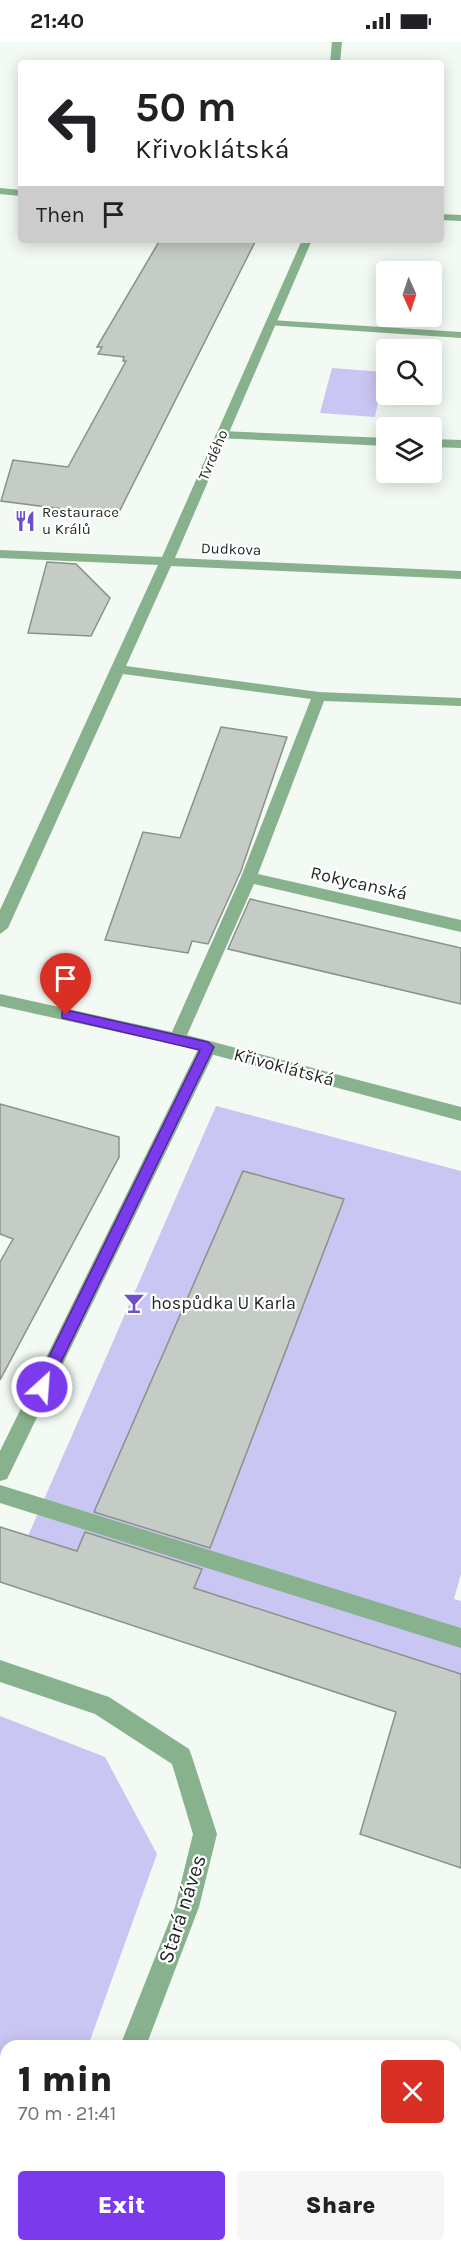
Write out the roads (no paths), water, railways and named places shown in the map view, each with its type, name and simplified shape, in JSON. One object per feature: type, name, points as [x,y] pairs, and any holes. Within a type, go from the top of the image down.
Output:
[{"type":"street","points":[[335,60],[337,42]]},
{"type":"street","points":[[0,191],[18,193]]},
{"type":"street","points":[[444,217],[461,218]]},
{"type":"street","name":"Tvrdého","points":[[0,928],[166,563],[306,243]]},
{"type":"street","points":[[271,323],[461,335]]},
{"type":"street","points":[[221,435],[376,442]]},
{"type":"street","points":[[442,443],[461,444]]},
{"type":"street","name":"Dudkova","points":[[0,554],[461,575]]},
{"type":"street","points":[[116,669],[319,696],[461,702]]},
{"type":"street","points":[[177,1039],[249,877],[319,696]]},
{"type":"street","name":"Rokycanská","points":[[249,877],[461,926]]},
{"type":"street","name":"Křivoklátská","points":[[0,1000],[177,1039],[461,1114]]},
{"type":"street","points":[[0,1472],[208,1047]]},
{"type":"street","points":[[0,1494],[461,1638]]},
{"type":"street","name":"Stará náves","points":[[0,1671],[101,1705],[181,1757],[205,1834],[187,1907],[135,2040]]},
{"type":"place","name":"Restaurace u Králů","points":[[25,521]]},
{"type":"place","name":"hospůdka U Karla","points":[[134,1303]]}]
